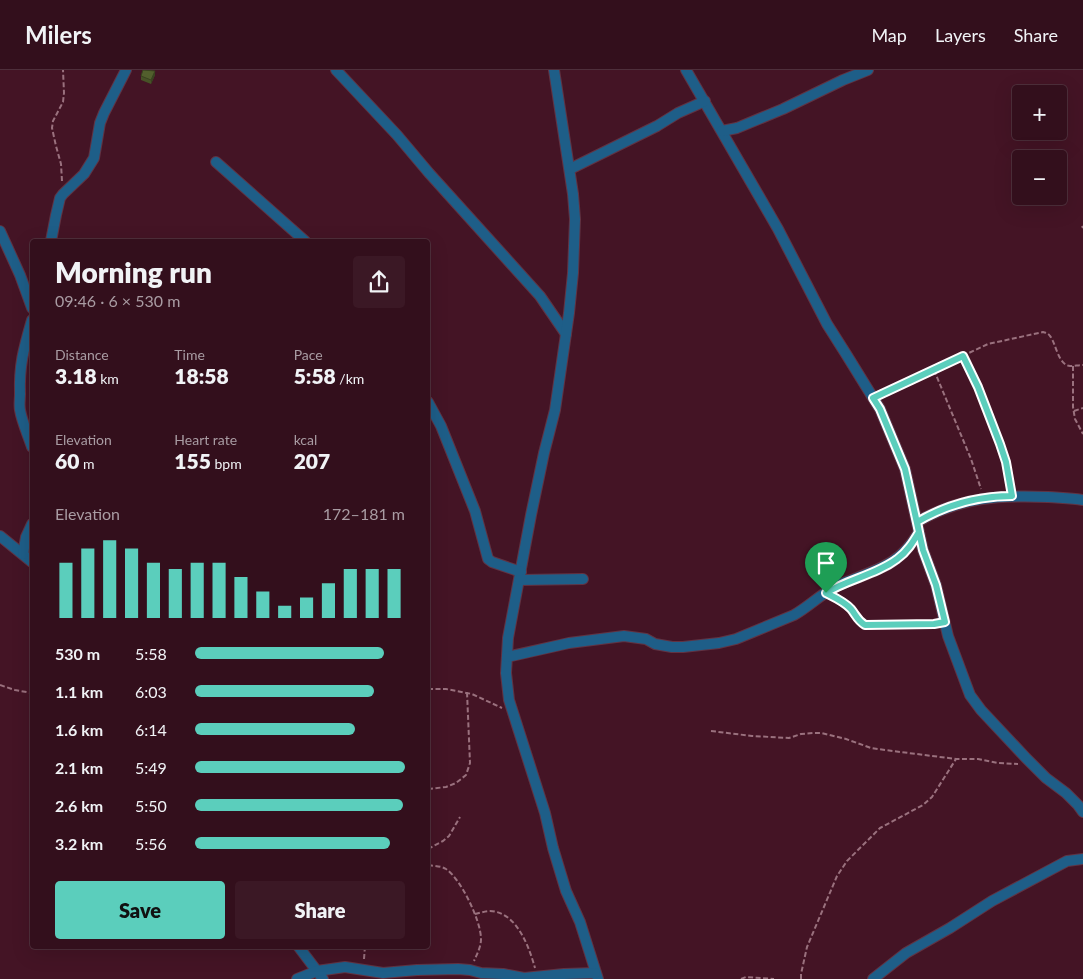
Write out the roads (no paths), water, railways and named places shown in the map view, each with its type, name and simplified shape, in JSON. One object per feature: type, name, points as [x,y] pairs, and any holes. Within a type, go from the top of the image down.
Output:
[{"type":"street","points":[[51,239],[60,198],[84,174],[94,158],[100,124],[104,113],[126,70]]},
{"type":"street","points":[[336,70],[396,134],[540,296],[566,334]]},
{"type":"street","points":[[297,979],[320,975],[342,967],[383,973],[458,969],[524,978],[564,974],[597,976],[580,922],[566,891],[553,848],[545,813],[509,700],[506,673],[508,638],[554,410],[569,314],[575,245],[575,219],[570,169],[554,70]]},
{"type":"street","points":[[686,70],[778,229],[827,324],[880,409],[905,469],[923,550],[936,585],[948,636],[970,695],[981,710],[1032,764],[1046,778],[1066,793],[1083,812]]},
{"type":"street","points":[[722,131],[737,128],[783,109],[868,70]]},
{"type":"street","points":[[570,169],[657,126],[678,112],[705,101]]},
{"type":"street","points":[[216,162],[303,239]]},
{"type":"street","points":[[0,231],[30,302]]},
{"type":"street","points":[[30,327],[22,353],[20,370],[20,410],[30,441]]},
{"type":"street","points":[[430,406],[441,426],[475,511],[488,559],[520,576],[583,579]]},
{"type":"street","points":[[507,657],[569,643],[624,636],[646,639],[654,644],[672,647],[719,643],[736,639],[794,615],[834,587],[896,560],[908,550],[918,527],[932,513],[972,500],[1012,496],[1083,500]]},
{"type":"street","points":[[23,554],[30,528]]},
{"type":"street","points":[[0,536],[30,560]]},
{"type":"street","points":[[873,979],[906,953],[992,902],[1067,861],[1083,859]]},
{"type":"street","points":[[300,949],[320,975]]}]
